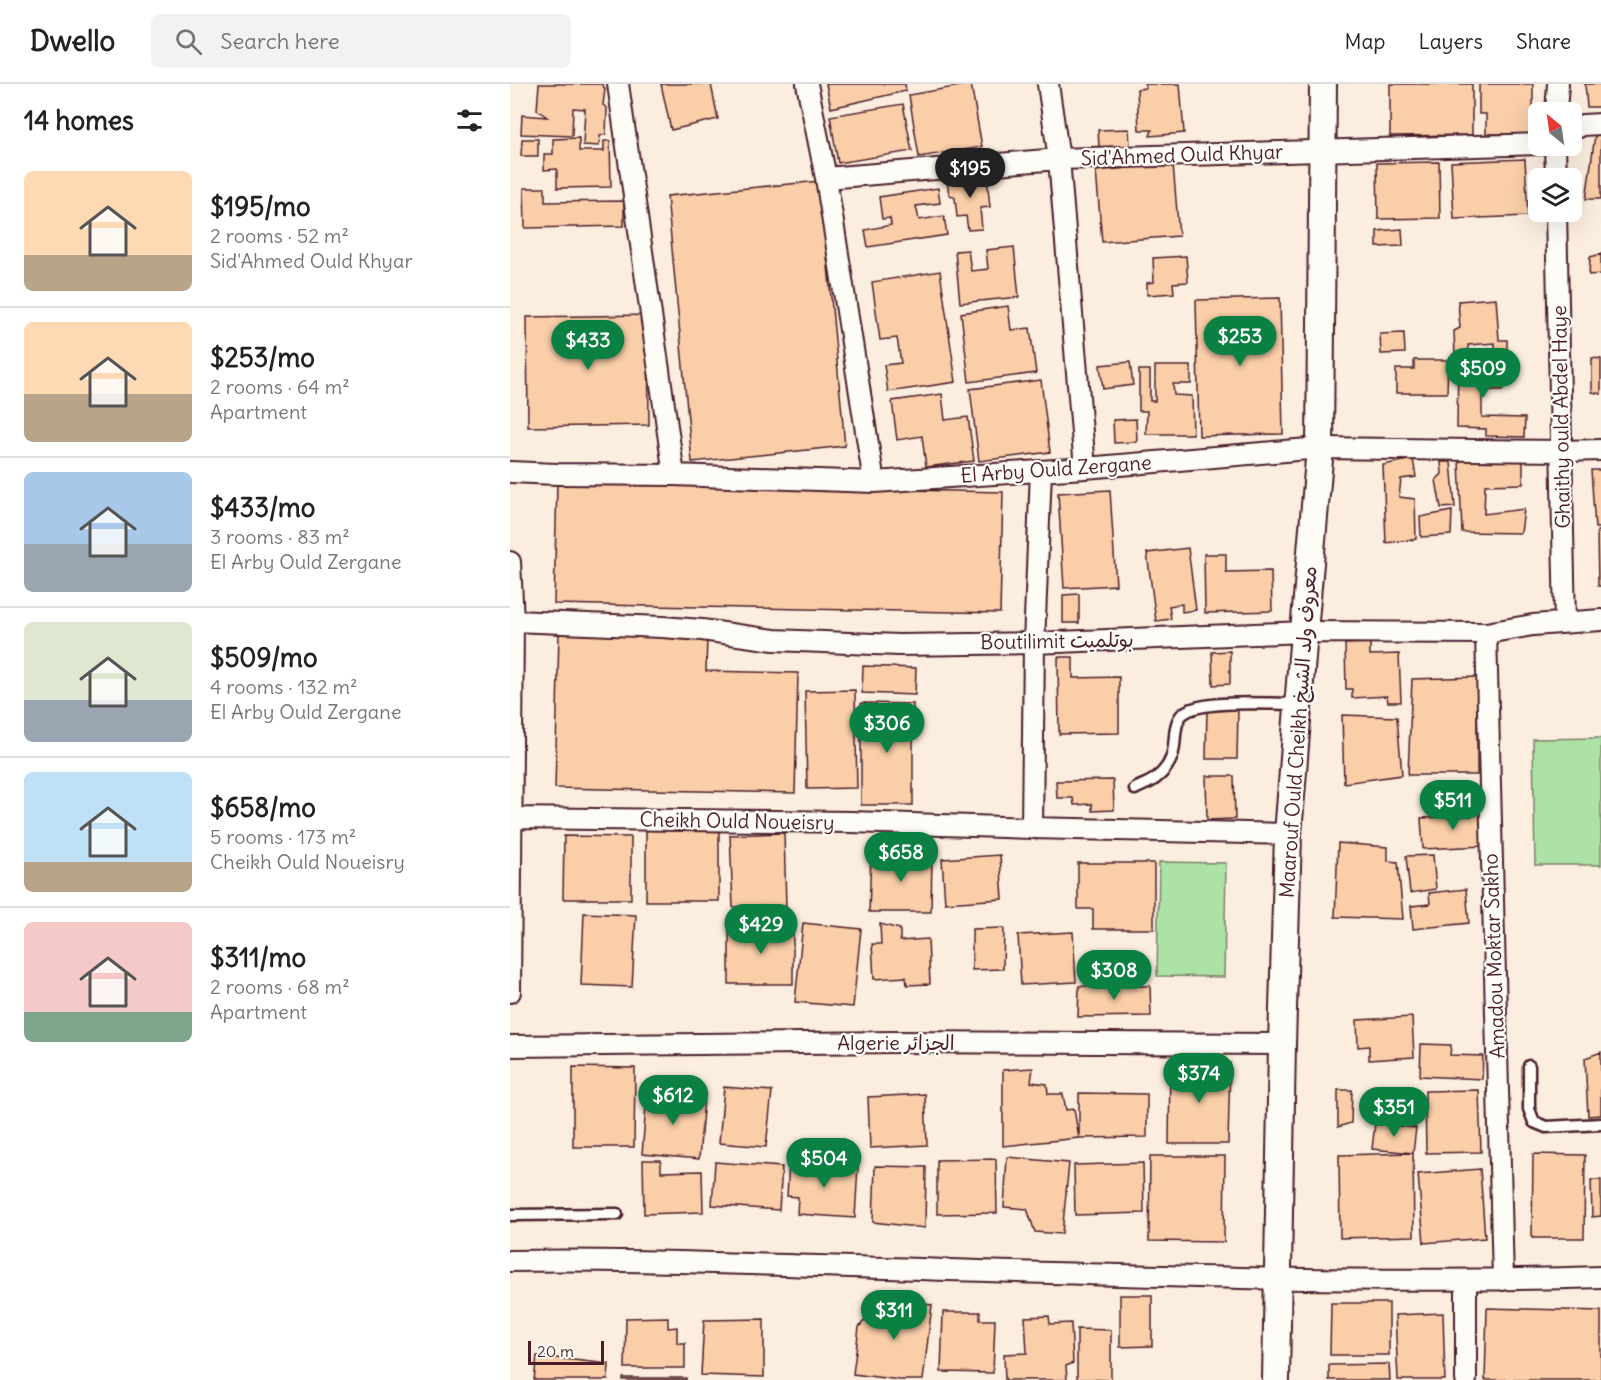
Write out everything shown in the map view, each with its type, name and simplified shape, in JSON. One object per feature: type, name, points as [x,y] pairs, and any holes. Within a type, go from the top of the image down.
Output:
[{"type":"street","points":[[618,84],[674,475]]},
{"type":"street","points":[[807,84],[826,178],[874,482]]},
{"type":"street","points":[[1048,84],[1059,159],[1085,468]]},
{"type":"street","name":"Maarouf Ould Cheikh معروف ولد الشيخ","points":[[1276,1380],[1288,834],[1320,448],[1323,84]]},
{"type":"street","points":[[1557,102],[1558,84]]},
{"type":"street","points":[[1582,125],[1601,124]]},
{"type":"street","name":"Sid'Ahmed Ould Khyar","points":[[826,178],[1059,159],[1528,144]]},
{"type":"street","name":"Ghaithy ould Abdel Haye","points":[[1557,222],[1565,622]]},
{"type":"street","name":"El Arby Ould Zergane","points":[[510,472],[874,482],[1085,468],[1320,448],[1562,452],[1601,450]]},
{"type":"street","points":[[1032,828],[1034,643],[1041,471]]},
{"type":"street","points":[[510,562],[513,621],[510,992]]},
{"type":"street","name":"Boutilimit بوتلميت","points":[[513,621],[662,627],[774,640],[899,645],[1034,643],[1304,632],[1486,633],[1533,625],[1601,620]]},
{"type":"street","name":"Amadou Moktar Sakho","points":[[1486,633],[1503,1280]]},
{"type":"street","name":"Cheikh Ould Noueisry","points":[[511,818],[851,822],[1288,834]]},
{"type":"street","name":"Algerie الجزائر","points":[[510,1046],[897,1042],[1282,1044]]},
{"type":"street","points":[[510,1261],[626,1261],[1277,1279],[1466,1281],[1601,1277]]},
{"type":"street","points":[[1466,1281],[1466,1380]]},
{"type":"lane","points":[[1135,789],[1155,779],[1167,766],[1173,753],[1177,724],[1182,713],[1198,705],[1298,704]]},
{"type":"lane","points":[[1529,1066],[1529,1109],[1534,1122],[1546,1127],[1601,1124]]},
{"type":"lane","points":[[510,1215],[618,1214]]},
{"type":"green space","points":[[1601,738],[1601,865],[1535,865],[1533,739]]},
{"type":"green space","points":[[1159,862],[1226,863],[1224,977],[1157,976]]},
{"type":"building","points":[[539,84],[602,84],[605,89],[603,105],[607,108],[606,134],[600,136],[599,146],[583,145],[585,109],[573,108],[572,136],[521,134],[522,115],[547,117],[537,110]]},
{"type":"building","points":[[661,84],[711,84],[718,119],[671,130]]},
{"type":"building","points":[[826,84],[905,84],[906,91],[831,108]]},
{"type":"building","points":[[971,84],[982,147],[919,157],[909,95]]},
{"type":"building","points":[[1145,84],[1180,84],[1184,133],[1150,136],[1152,130],[1139,130],[1137,89],[1146,88]]},
{"type":"building","points":[[1390,84],[1472,84],[1472,135],[1390,136]]},
{"type":"building","points":[[1479,84],[1533,84],[1533,102],[1528,102],[1528,134],[1486,134],[1486,114],[1479,114]]},
{"type":"building","points":[[1585,84],[1601,84],[1601,107],[1587,107]]},
{"type":"building","points":[[903,104],[912,151],[838,163],[830,116]]},
{"type":"building","points":[[1129,129],[1130,146],[1099,147],[1098,130]]},
{"type":"building","points":[[1595,135],[1601,135],[1601,199],[1586,199]]},
{"type":"building","points":[[579,138],[579,151],[604,151],[604,141],[610,141],[611,187],[557,188],[557,169],[544,170],[544,154],[553,154],[553,139]]},
{"type":"building","points":[[522,139],[538,139],[538,156],[521,156]]},
{"type":"building","points":[[1525,159],[1528,216],[1454,219],[1451,162]]},
{"type":"building","points":[[1439,162],[1440,218],[1378,219],[1377,163]]},
{"type":"building","points":[[1173,164],[1179,236],[1102,242],[1096,171]]},
{"type":"building","points":[[987,177],[990,207],[980,208],[982,229],[968,230],[966,216],[957,217],[955,198],[949,194],[947,181]]},
{"type":"building","points":[[820,181],[845,446],[692,462],[667,196]]},
{"type":"building","points":[[524,188],[545,188],[545,202],[624,201],[624,226],[525,228]]},
{"type":"building","points":[[938,188],[940,203],[916,206],[919,220],[944,216],[947,235],[868,247],[865,230],[891,225],[890,218],[882,219],[879,197]]},
{"type":"building","points":[[1402,229],[1403,246],[1377,247],[1377,231]]},
{"type":"building","points":[[1014,247],[1019,297],[960,303],[955,251],[968,250],[971,271],[988,269],[986,250]]},
{"type":"building","points":[[1601,254],[1601,274],[1589,275],[1590,257]]},
{"type":"building","points":[[1186,256],[1188,282],[1173,283],[1174,293],[1147,295],[1147,283],[1154,282],[1153,258]]},
{"type":"building","points":[[940,271],[956,382],[888,392],[884,365],[901,363],[897,338],[880,340],[872,282]]},
{"type":"building","points":[[1280,298],[1283,434],[1199,436],[1196,300]]},
{"type":"building","points":[[1496,298],[1499,340],[1507,340],[1507,350],[1495,351],[1495,343],[1468,345],[1469,354],[1455,355],[1454,331],[1460,328],[1458,301]]},
{"type":"building","points":[[1008,306],[1011,330],[1030,328],[1036,373],[969,382],[961,313]]},
{"type":"building","points":[[648,315],[649,425],[528,427],[527,317]]},
{"type":"building","points":[[1404,333],[1405,353],[1381,354],[1380,334]]},
{"type":"building","points":[[1592,358],[1601,359],[1601,394],[1592,392]]},
{"type":"building","points":[[1414,360],[1448,360],[1447,393],[1396,393],[1396,369],[1414,369]]},
{"type":"building","points":[[1458,361],[1503,361],[1503,390],[1482,390],[1482,417],[1525,418],[1524,437],[1486,436],[1486,429],[1457,428]]},
{"type":"building","points":[[1130,362],[1133,385],[1103,389],[1100,365]]},
{"type":"building","points":[[1155,366],[1191,366],[1191,384],[1173,384],[1174,395],[1192,396],[1193,434],[1146,434],[1147,411],[1139,411],[1139,370],[1150,370],[1150,401],[1155,401]]},
{"type":"building","points":[[1041,380],[1050,452],[979,461],[970,389]]},
{"type":"building","points":[[942,394],[945,420],[968,417],[974,461],[926,467],[922,436],[897,440],[892,401]]},
{"type":"building","points":[[1136,419],[1137,442],[1114,443],[1113,420]]},
{"type":"building","points":[[1523,456],[1523,484],[1485,485],[1484,514],[1524,509],[1521,533],[1462,532],[1459,461]]},
{"type":"building","points":[[1413,459],[1416,477],[1401,479],[1399,497],[1415,499],[1416,539],[1386,543],[1383,465]]},
{"type":"building","points":[[1441,462],[1451,462],[1455,507],[1441,508],[1436,480],[1442,474]]},
{"type":"building","points":[[1591,470],[1601,470],[1601,528],[1595,528]]},
{"type":"building","points":[[557,483],[1003,492],[1000,613],[554,604]]},
{"type":"building","points":[[1110,490],[1116,585],[1064,588],[1058,493]]},
{"type":"building","points":[[1452,511],[1451,535],[1421,537],[1420,517]]},
{"type":"building","points":[[1597,531],[1601,531],[1601,586],[1598,586]]},
{"type":"building","points":[[1188,548],[1196,610],[1182,612],[1182,604],[1169,606],[1171,619],[1156,621],[1147,553]]},
{"type":"building","points":[[1204,554],[1226,554],[1226,572],[1271,571],[1272,611],[1205,613]]},
{"type":"building","points":[[1079,594],[1079,623],[1063,623],[1063,595]]},
{"type":"building","points":[[559,634],[707,637],[706,671],[798,673],[795,793],[555,788]]},
{"type":"building","points":[[1370,643],[1370,655],[1399,654],[1401,702],[1388,702],[1387,696],[1352,698],[1352,689],[1346,689],[1345,644]]},
{"type":"building","points":[[1230,651],[1230,684],[1213,685],[1212,652]]},
{"type":"building","points":[[1058,657],[1073,657],[1073,678],[1119,677],[1119,733],[1059,734]]},
{"type":"building","points":[[863,666],[916,668],[915,695],[862,693]]},
{"type":"building","points":[[1477,677],[1477,775],[1408,775],[1412,679]]},
{"type":"building","points":[[855,690],[857,788],[807,789],[805,691]]},
{"type":"building","points":[[861,703],[913,704],[913,805],[861,805]]},
{"type":"building","points":[[1207,709],[1238,709],[1237,759],[1206,759]]},
{"type":"building","points":[[1342,715],[1397,717],[1402,775],[1344,783]]},
{"type":"building","points":[[1206,776],[1234,776],[1235,819],[1207,820]]},
{"type":"building","points":[[1113,780],[1114,810],[1092,811],[1092,804],[1074,805],[1073,798],[1057,798],[1056,781]]},
{"type":"building","points":[[1481,805],[1483,846],[1423,849],[1421,818],[1471,816],[1471,806]]},
{"type":"building","points":[[719,828],[719,901],[646,901],[646,829]]},
{"type":"building","points":[[784,833],[786,906],[733,907],[730,835]]},
{"type":"building","points":[[564,836],[631,837],[631,899],[563,899]]},
{"type":"building","points":[[1338,843],[1388,847],[1388,861],[1398,862],[1403,919],[1335,917]]},
{"type":"building","points":[[871,853],[932,854],[931,912],[869,912]]},
{"type":"building","points":[[1000,855],[1003,899],[945,903],[942,859]]},
{"type":"building","points":[[1433,855],[1436,889],[1410,893],[1406,856]]},
{"type":"building","points":[[1078,863],[1154,863],[1154,929],[1093,929],[1093,909],[1078,909]]},
{"type":"building","points":[[1466,889],[1469,923],[1413,929],[1411,906],[1430,904],[1429,893]]},
{"type":"building","points":[[584,913],[636,915],[632,987],[581,985]]},
{"type":"building","points":[[803,923],[861,929],[853,1007],[795,1002]]},
{"type":"building","points":[[880,924],[900,929],[900,941],[928,939],[930,984],[907,985],[906,977],[874,979],[872,944],[881,944]]},
{"type":"building","points":[[729,926],[793,926],[793,984],[729,984]]},
{"type":"building","points":[[1004,928],[1003,969],[972,970],[972,929]]},
{"type":"building","points":[[1073,932],[1076,982],[1021,985],[1018,935]]},
{"type":"building","points":[[1079,986],[1150,986],[1151,1016],[1078,1017]]},
{"type":"building","points":[[1412,1017],[1414,1057],[1369,1060],[1369,1046],[1358,1047],[1357,1020]]},
{"type":"building","points":[[1421,1044],[1451,1045],[1450,1055],[1483,1056],[1482,1079],[1420,1076]]},
{"type":"building","points":[[1601,1052],[1601,1115],[1588,1116],[1585,1058]]},
{"type":"building","points":[[1230,1063],[1228,1144],[1169,1144],[1170,1065]]},
{"type":"building","points":[[573,1067],[635,1068],[634,1147],[573,1147]]},
{"type":"building","points":[[1033,1068],[1031,1082],[1047,1084],[1048,1094],[1063,1094],[1066,1110],[1074,1109],[1079,1138],[1003,1146],[1003,1070]]},
{"type":"building","points":[[724,1087],[772,1091],[766,1147],[719,1143]]},
{"type":"building","points":[[1338,1090],[1352,1090],[1351,1123],[1338,1127]]},
{"type":"building","points":[[1479,1090],[1481,1152],[1426,1153],[1425,1091]]},
{"type":"building","points":[[1079,1093],[1147,1094],[1147,1137],[1079,1138]]},
{"type":"building","points":[[647,1094],[704,1098],[699,1159],[642,1154]]},
{"type":"building","points":[[925,1094],[927,1145],[870,1148],[868,1097]]},
{"type":"building","points":[[1375,1123],[1416,1128],[1413,1153],[1372,1149]]},
{"type":"building","points":[[1413,1153],[1414,1236],[1340,1238],[1339,1155]]},
{"type":"building","points":[[1533,1154],[1585,1155],[1584,1238],[1532,1238]]},
{"type":"building","points":[[1150,1156],[1225,1156],[1224,1242],[1149,1241]]},
{"type":"building","points":[[1007,1157],[1069,1163],[1062,1234],[1035,1232],[1027,1209],[1004,1207]]},
{"type":"building","points":[[996,1159],[997,1213],[937,1214],[937,1160]]},
{"type":"building","points":[[643,1160],[661,1160],[661,1172],[702,1171],[703,1212],[644,1214]]},
{"type":"building","points":[[715,1162],[782,1167],[779,1210],[712,1205]]},
{"type":"building","points":[[789,1162],[858,1166],[855,1218],[797,1214],[798,1197],[787,1196]]},
{"type":"building","points":[[1143,1163],[1144,1213],[1075,1215],[1074,1165]]},
{"type":"building","points":[[875,1166],[926,1167],[925,1228],[873,1222]]},
{"type":"building","points":[[1480,1169],[1485,1238],[1424,1243],[1418,1174]]},
{"type":"building","points":[[1591,1180],[1601,1180],[1601,1216],[1592,1217]]},
{"type":"building","points":[[1120,1295],[1152,1295],[1152,1346],[1120,1347]]},
{"type":"building","points":[[882,1299],[932,1305],[923,1380],[900,1380],[853,1374],[859,1327]]},
{"type":"building","points":[[1331,1303],[1389,1303],[1389,1355],[1330,1355]]},
{"type":"building","points":[[1487,1308],[1601,1311],[1601,1380],[1485,1380]]},
{"type":"building","points":[[943,1312],[980,1312],[980,1320],[995,1320],[993,1373],[941,1372]]},
{"type":"building","points":[[1443,1313],[1445,1380],[1398,1380],[1395,1315]]},
{"type":"building","points":[[1049,1316],[1050,1324],[1071,1323],[1073,1363],[1066,1366],[1067,1380],[1005,1380],[1004,1354],[1027,1353],[1025,1317]]},
{"type":"building","points":[[668,1317],[668,1328],[677,1327],[677,1343],[685,1343],[685,1368],[625,1368],[626,1318]]},
{"type":"building","points":[[764,1319],[764,1377],[701,1375],[704,1320]]},
{"type":"building","points":[[1077,1329],[1111,1330],[1111,1380],[1077,1379]]},
{"type":"building","points":[[537,1356],[609,1364],[608,1380],[534,1380]]},
{"type":"building","points":[[1389,1364],[1390,1380],[1329,1380],[1329,1365]]},
{"type":"building","points":[[623,1378],[686,1378],[686,1380],[623,1380]]}]
